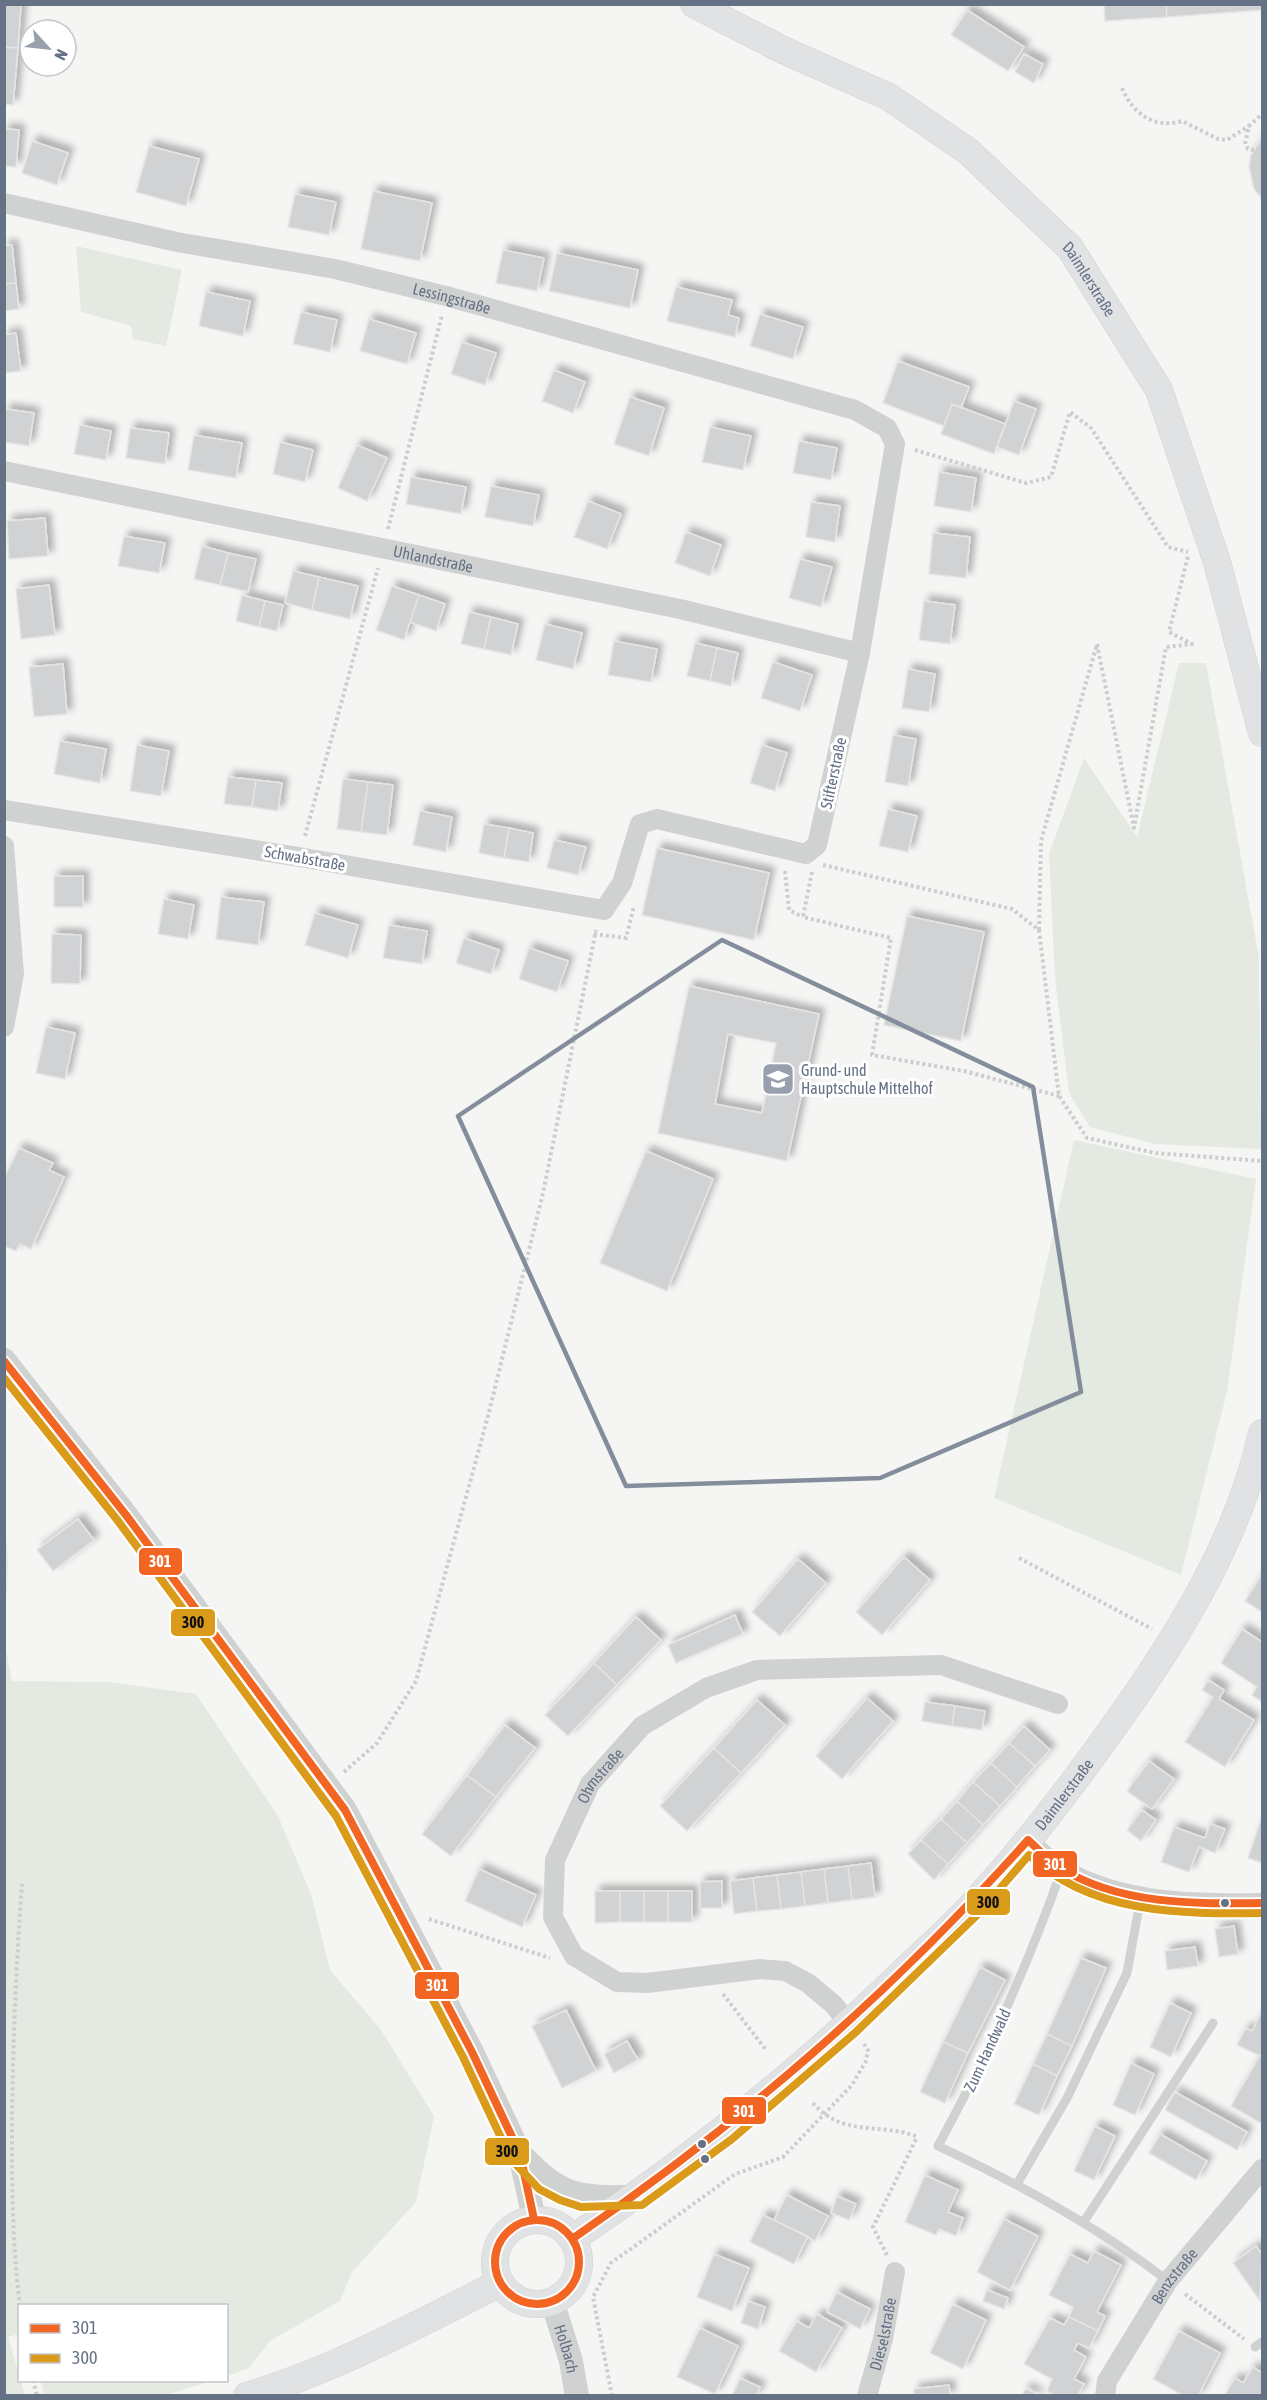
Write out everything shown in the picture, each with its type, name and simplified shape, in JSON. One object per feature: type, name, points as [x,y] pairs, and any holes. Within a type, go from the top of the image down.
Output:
[{"type":"main road","name":"Daimlerstraße","points":[[694,4],[783,50],[889,97],[969,152],[1071,248],[1159,390],[1217,562],[1262,727]]},
{"type":"main road","name":"Daimlerstraße","points":[[572,2239],[636,2197],[725,2131],[849,2024],[971,1906],[1028,1840],[1067,1794],[1171,1645],[1229,1534],[1263,1434]]},
{"type":"main road","points":[[534,2219],[560,2226],[572,2239],[579,2262],[577,2275],[571,2288],[552,2301],[534,2304],[521,2301],[509,2294],[500,2283],[495,2270],[495,2256],[508,2230],[534,2219]]},
{"type":"main road","points":[[248,2396],[273,2388],[386,2340],[500,2283]]},
{"type":"street","name":"Lessingstraße","points":[[4,203],[177,242],[335,269],[446,296],[855,410],[891,436]]},
{"type":"street","name":"Stifterstraße","points":[[806,854],[817,846],[860,652],[891,436]]},
{"type":"street","name":"Uhlandstraße","points":[[4,471],[680,609],[860,652]]},
{"type":"street","name":"Schwabstraße","points":[[4,810],[299,857],[604,910]]},
{"type":"street","points":[[604,910],[622,883],[640,824],[657,819],[806,854]]},
{"type":"street","points":[[4,846],[14,974],[4,1027]]},
{"type":"street","points":[[4,1360],[126,1515],[345,1810],[472,2052],[520,2154],[534,2219]]},
{"type":"street","name":"Ohmstraße","points":[[574,1956],[553,1917],[555,1860],[590,1784],[642,1726],[706,1688],[757,1670],[941,1665],[1058,1704]]},
{"type":"street","points":[[1028,1840],[1062,1869],[1098,1885],[1154,1900],[1263,1903]]},
{"type":"street","points":[[574,1956],[617,1982],[647,1983],[760,1969],[785,1971],[808,1983],[834,2005],[849,2024]]},
{"type":"street","points":[[520,2154],[546,2181],[565,2191],[582,2197],[636,2197]]},
{"type":"street","name":"Benzstraße","points":[[1105,2396],[1107,2381],[1168,2281],[1263,2169]]},
{"type":"street","name":"Dieselstraße","points":[[867,2396],[884,2339],[896,2272]]},
{"type":"street","name":"Holbach","points":[[552,2301],[571,2361],[577,2396]]},
{"type":"lane","name":"Zum Handwald","points":[[938,2146],[981,2067],[1025,1969],[1062,1869]]},
{"type":"lane","points":[[1017,2184],[1067,2098],[1127,1973],[1141,1896]]},
{"type":"lane","points":[[1083,2223],[1213,2023]]},
{"type":"lane","points":[[938,2146],[1017,2184],[1126,2249],[1168,2281]]},
{"type":"path","points":[[1122,88],[1128,102],[1144,117],[1166,125],[1182,121],[1218,139],[1227,140],[1263,114]]},
{"type":"path","points":[[1249,126],[1245,144],[1248,149],[1254,150]]},
{"type":"path","points":[[299,857],[383,548],[446,296]]},
{"type":"path","points":[[891,436],[1026,483],[1051,477],[1070,412],[1091,428],[1168,547],[1189,552],[1169,632],[1192,644],[1166,647],[1134,828],[1097,644],[1041,841],[1039,930],[1059,1096],[1087,1138],[1155,1153],[1263,1161]]},
{"type":"path","points":[[806,854],[828,868]]},
{"type":"path","points":[[784,861],[789,910],[802,917],[891,938],[872,1055],[964,1071],[1059,1096]]},
{"type":"path","points":[[802,917],[813,868],[828,868],[1012,909],[1039,930]]},
{"type":"path","points":[[594,934],[626,938],[635,903]]},
{"type":"path","points":[[327,1784],[377,1743],[416,1681],[488,1416],[543,1193],[594,934],[604,910]]},
{"type":"path","points":[[1019,1558],[1152,1629],[1171,1645]]},
{"type":"path","points":[[20,2304],[14,2261],[12,2162],[13,2008],[22,1884]]},
{"type":"path","points":[[407,1927],[430,1918],[560,1961],[574,1956]]},
{"type":"path","points":[[719,1973],[723,1994],[766,2050]]},
{"type":"path","points":[[612,2396],[593,2297],[611,2263],[735,2174],[783,2157],[852,2085],[866,2061],[868,2049],[849,2024]]},
{"type":"path","points":[[813,2103],[822,2114],[856,2128],[902,2130],[938,2146]]},
{"type":"path","points":[[896,2272],[873,2228],[917,2137]]},
{"type":"path","points":[[1168,2281],[1259,2344]]},
{"type":"highlighted area","points":[[722,940],[1033,1087],[1081,1392],[880,1478],[626,1486],[458,1116]]},
{"type":"shaded area","points":[[76,246],[182,270],[166,346],[133,339],[131,326],[81,312]]},
{"type":"shaded area","points":[[1179,663],[1206,663],[1259,958],[1261,1149],[1155,1144],[1090,1127],[1069,1093],[1055,978],[1049,854],[1084,758],[1137,837]]},
{"type":"shaded area","points":[[1074,1140],[1256,1179],[1227,1392],[1181,1575],[994,1498]]},
{"type":"shaded area","points":[[4,1507],[8,1562],[5,1638],[4,1638]]},
{"type":"shaded area","points":[[5,1645],[12,1681],[109,1682],[196,1694],[278,1816],[311,1894],[330,1970],[381,2030],[434,2116],[416,2202],[352,2272],[340,2301],[270,2341],[249,2368],[228,2376],[228,2304],[18,2304],[18,2334],[8,2337],[18,2371],[18,2382],[21,2382],[25,2395],[5,2395]]},
{"type":"shaded area","points":[[41,2382],[208,2382],[166,2395],[44,2395]]},
{"type":"building","points":[[4,4],[21,4],[20,18],[18,18],[18,48],[4,47]]},
{"type":"building","points":[[1104,4],[1166,4],[1167,17],[1105,21]]},
{"type":"building","points":[[1166,4],[1262,4],[1262,10],[1167,17]]},
{"type":"building","points":[[967,10],[1024,47],[1008,71],[951,35]]},
{"type":"building","points":[[4,47],[18,48],[13,105],[4,104]]},
{"type":"building","points":[[1024,54],[1043,64],[1034,83],[1015,72]]},
{"type":"building","points":[[4,129],[19,130],[16,167],[4,166]]},
{"type":"building","points":[[1262,138],[1262,199],[1254,189],[1249,166],[1251,155]]},
{"type":"building","points":[[32,141],[68,153],[57,185],[22,173]]},
{"type":"building","points":[[149,146],[199,159],[186,206],[136,192]]},
{"type":"building","points":[[373,191],[432,203],[420,261],[361,249]]},
{"type":"building","points":[[295,194],[336,202],[329,235],[288,227]]},
{"type":"building","points":[[12,245],[16,283],[4,284],[4,246]]},
{"type":"building","points":[[503,250],[544,258],[537,291],[496,283]]},
{"type":"building","points":[[557,253],[638,270],[630,308],[549,291]]},
{"type":"building","points":[[16,283],[19,309],[4,311],[4,284]]},
{"type":"building","points":[[676,287],[732,300],[728,315],[739,318],[735,337],[667,321]]},
{"type":"building","points":[[206,292],[250,301],[243,336],[199,326]]},
{"type":"building","points":[[301,312],[337,320],[330,352],[293,344]]},
{"type":"building","points":[[760,314],[803,327],[793,359],[750,346]]},
{"type":"building","points":[[369,319],[416,333],[407,364],[360,351]]},
{"type":"building","points":[[16,333],[21,371],[4,373],[4,335]]},
{"type":"building","points":[[462,342],[496,353],[485,385],[451,374]]},
{"type":"building","points":[[898,361],[969,387],[961,408],[952,404],[944,426],[883,403]]},
{"type":"building","points":[[554,370],[585,382],[573,413],[542,401]]},
{"type":"building","points":[[630,397],[664,408],[649,456],[614,444]]},
{"type":"building","points":[[1014,401],[1036,409],[1019,455],[997,447]]},
{"type":"building","points":[[952,404],[1005,424],[994,454],[941,434]]},
{"type":"building","points":[[5,409],[34,413],[29,446],[4,442]]},
{"type":"building","points":[[80,425],[111,431],[106,460],[74,454]]},
{"type":"building","points":[[710,427],[751,436],[743,470],[702,462]]},
{"type":"building","points":[[130,428],[169,433],[165,464],[126,458]]},
{"type":"building","points":[[194,435],[242,443],[236,478],[188,470]]},
{"type":"building","points":[[799,441],[837,448],[831,480],[793,473]]},
{"type":"building","points":[[280,442],[313,450],[305,482],[273,474]]},
{"type":"building","points":[[357,445],[387,458],[367,501],[338,488]]},
{"type":"building","points":[[939,472],[976,478],[971,512],[934,506]]},
{"type":"building","points":[[411,477],[466,487],[461,514],[406,504]]},
{"type":"building","points":[[491,486],[539,495],[533,526],[485,517]]},
{"type":"building","points":[[588,501],[621,514],[607,549],[574,537]]},
{"type":"building","points":[[811,502],[840,506],[835,542],[806,537]]},
{"type":"building","points":[[45,518],[48,556],[9,559],[7,521]]},
{"type":"building","points":[[686,532],[721,545],[710,576],[675,563]]},
{"type":"building","points":[[933,533],[970,537],[966,578],[929,574]]},
{"type":"building","points":[[124,536],[165,543],[159,573],[118,566]]},
{"type":"building","points":[[202,546],[228,553],[220,585],[194,579]]},
{"type":"building","points":[[228,553],[256,559],[248,592],[220,585]]},
{"type":"building","points":[[800,559],[832,567],[821,607],[789,598]]},
{"type":"building","points":[[293,571],[319,577],[312,610],[285,603]]},
{"type":"building","points":[[319,577],[358,586],[350,619],[312,610]]},
{"type":"building","points":[[49,585],[55,635],[21,639],[16,589]]},
{"type":"building","points":[[392,586],[419,595],[404,640],[376,630]]},
{"type":"building","points":[[242,595],[265,601],[259,627],[236,621]]},
{"type":"building","points":[[419,595],[445,604],[436,631],[410,622]]},
{"type":"building","points":[[265,601],[283,605],[277,631],[259,627]]},
{"type":"building","points":[[924,601],[955,605],[950,644],[919,640]]},
{"type":"building","points":[[469,612],[491,617],[484,649],[461,644]]},
{"type":"building","points":[[491,617],[518,624],[511,655],[484,649]]},
{"type":"building","points":[[545,624],[582,633],[573,669],[536,660]]},
{"type":"building","points":[[614,641],[657,649],[651,682],[608,675]]},
{"type":"building","points":[[695,643],[717,648],[710,681],[687,676]]},
{"type":"building","points":[[717,648],[738,653],[731,686],[710,681]]},
{"type":"building","points":[[773,662],[812,675],[800,711],[761,698]]},
{"type":"building","points":[[63,664],[67,714],[34,717],[29,667]]},
{"type":"building","points":[[908,669],[935,674],[929,712],[902,708]]},
{"type":"building","points":[[893,735],[916,739],[908,786],[885,782]]},
{"type":"building","points":[[60,741],[106,749],[100,783],[54,774]]},
{"type":"building","points":[[137,745],[169,751],[161,796],[130,791]]},
{"type":"building","points":[[762,745],[787,753],[775,791],[750,783]]},
{"type":"building","points":[[228,777],[256,780],[252,807],[224,804]]},
{"type":"building","points":[[343,779],[368,782],[361,832],[337,829]]},
{"type":"building","points":[[256,780],[282,783],[278,811],[252,807]]},
{"type":"building","points":[[368,782],[393,785],[387,835],[361,832]]},
{"type":"building","points":[[888,809],[917,816],[908,852],[879,846]]},
{"type":"building","points":[[420,811],[452,817],[446,852],[413,845]]},
{"type":"building","points":[[484,824],[509,828],[504,858],[479,853]]},
{"type":"building","points":[[509,828],[533,833],[529,862],[504,858]]},
{"type":"building","points":[[554,840],[586,847],[578,875],[547,868]]},
{"type":"building","points":[[657,848],[769,873],[754,940],[642,915]]},
{"type":"building","points":[[54,876],[83,876],[83,907],[54,907]]},
{"type":"building","points":[[221,897],[264,902],[258,945],[216,939]]},
{"type":"building","points":[[164,899],[194,905],[188,939],[158,934]]},
{"type":"building","points":[[315,913],[358,925],[348,958],[305,945]]},
{"type":"building","points":[[907,916],[984,932],[961,1041],[884,1025]]},
{"type":"building","points":[[389,925],[427,931],[422,964],[383,958]]},
{"type":"building","points":[[52,934],[81,935],[80,984],[51,983]]},
{"type":"building","points":[[464,938],[499,950],[491,974],[456,963]]},
{"type":"building","points":[[529,948],[568,961],[557,992],[519,979]]},
{"type":"building","points":[[689,986],[819,1014],[787,1161],[658,1133]],"holes":[[[728,1034],[776,1043],[762,1113],[715,1104]]]},
{"type":"building","points":[[46,1027],[75,1033],[65,1079],[36,1073]]},
{"type":"building","points":[[19,1148],[53,1163],[49,1170],[64,1177],[31,1249],[20,1244],[16,1251],[4,1246],[4,1178]]},
{"type":"building","points":[[646,1151],[713,1179],[667,1291],[600,1263]]},
{"type":"building","points":[[78,1519],[94,1540],[53,1571],[37,1550]]},
{"type":"building","points":[[904,1557],[930,1580],[882,1635],[856,1612]]},
{"type":"building","points":[[798,1559],[826,1583],[780,1636],[752,1612]]},
{"type":"building","points":[[1262,1574],[1262,1612],[1245,1601]]},
{"type":"building","points":[[735,1615],[743,1634],[676,1663],[668,1645]]},
{"type":"building","points":[[636,1617],[661,1640],[617,1685],[594,1663]]},
{"type":"building","points":[[1242,1629],[1262,1642],[1262,1702],[1252,1695],[1257,1687],[1221,1663]]},
{"type":"building","points":[[594,1663],[617,1685],[568,1736],[545,1715]]},
{"type":"building","points":[[1208,1680],[1224,1690],[1219,1699],[1254,1720],[1225,1767],[1185,1742],[1213,1697],[1202,1690]]},
{"type":"building","points":[[867,1698],[893,1721],[842,1779],[816,1756]]},
{"type":"building","points":[[757,1700],[785,1725],[741,1773],[714,1748]]},
{"type":"building","points":[[925,1702],[955,1706],[952,1726],[922,1721]]},
{"type":"building","points":[[955,1706],[985,1711],[982,1730],[952,1726]]},
{"type":"building","points":[[505,1725],[535,1748],[496,1797],[467,1775]]},
{"type":"building","points":[[1024,1726],[1050,1750],[1035,1766],[1009,1743]]},
{"type":"building","points":[[1009,1743],[1035,1766],[1017,1787],[991,1763]]},
{"type":"building","points":[[714,1748],[741,1773],[687,1831],[660,1806]]},
{"type":"building","points":[[1149,1761],[1174,1779],[1152,1809],[1127,1791]]},
{"type":"building","points":[[991,1763],[1017,1787],[1000,1806],[973,1782]]},
{"type":"building","points":[[467,1775],[496,1797],[451,1856],[422,1834]]},
{"type":"building","points":[[973,1782],[1000,1806],[983,1825],[957,1801]]},
{"type":"building","points":[[957,1801],[983,1825],[967,1843],[941,1819]]},
{"type":"building","points":[[1142,1810],[1156,1820],[1141,1841],[1127,1830]]},
{"type":"building","points":[[941,1819],[967,1843],[948,1864],[921,1840]]},
{"type":"building","points":[[1260,1822],[1262,1823],[1262,1863],[1248,1858]]},
{"type":"building","points":[[1210,1824],[1225,1829],[1215,1853],[1199,1847],[1189,1872],[1161,1862],[1174,1827],[1205,1838]]},
{"type":"building","points":[[921,1840],[948,1864],[934,1880],[908,1854]]},
{"type":"building","points":[[871,1863],[875,1897],[852,1900],[848,1866]]},
{"type":"building","points":[[848,1866],[852,1900],[828,1903],[824,1869]]},
{"type":"building","points":[[479,1869],[536,1895],[522,1927],[465,1901]]},
{"type":"building","points":[[824,1869],[828,1903],[805,1906],[801,1872]]},
{"type":"building","points":[[801,1872],[805,1906],[781,1909],[777,1875]]},
{"type":"building","points":[[777,1875],[781,1909],[757,1911],[753,1878]]},
{"type":"building","points":[[753,1878],[757,1911],[734,1914],[730,1881]]},
{"type":"building","points":[[722,1881],[722,1908],[700,1908],[700,1882]]},
{"type":"building","points":[[595,1891],[620,1891],[620,1922],[595,1923]]},
{"type":"building","points":[[620,1891],[644,1891],[644,1922],[620,1922]]},
{"type":"building","points":[[644,1891],[668,1891],[668,1922],[644,1922]]},
{"type":"building","points":[[668,1891],[692,1891],[692,1922],[668,1922]]},
{"type":"building","points":[[1234,1926],[1238,1954],[1219,1957],[1215,1929]]},
{"type":"building","points":[[1195,1947],[1198,1966],[1167,1970],[1165,1951]]},
{"type":"building","points":[[1081,1958],[1106,1968],[1072,2046],[1047,2034]]},
{"type":"building","points":[[980,1967],[1005,1980],[968,2053],[943,2042]]},
{"type":"building","points":[[1170,2003],[1191,2013],[1171,2057],[1150,2047]]},
{"type":"building","points":[[566,2010],[596,2071],[562,2088],[532,2026]]},
{"type":"building","points":[[1262,2011],[1262,2057],[1237,2045],[1246,2028],[1252,2031]]},
{"type":"building","points":[[1047,2034],[1072,2046],[1057,2076],[1033,2064]]},
{"type":"building","points":[[627,2041],[638,2060],[614,2073],[604,2054]]},
{"type":"building","points":[[943,2042],[968,2053],[945,2103],[920,2092]]},
{"type":"building","points":[[1260,2055],[1262,2057],[1262,2124],[1231,2106]]},
{"type":"building","points":[[1131,2063],[1154,2074],[1135,2115],[1113,2105]]},
{"type":"building","points":[[1033,2064],[1057,2076],[1039,2115],[1014,2104]]},
{"type":"building","points":[[1175,2092],[1247,2132],[1237,2150],[1165,2110]]},
{"type":"building","points":[[1095,2126],[1115,2136],[1094,2180],[1074,2171]]},
{"type":"building","points":[[1160,2134],[1207,2161],[1196,2180],[1149,2153]]},
{"type":"building","points":[[925,2175],[958,2190],[948,2212],[963,2218],[956,2236],[939,2229],[936,2235],[905,2222]]},
{"type":"building","points":[[787,2195],[828,2216],[815,2241],[774,2220]]},
{"type":"building","points":[[837,2196],[856,2204],[849,2220],[831,2213]]},
{"type":"building","points":[[763,2215],[808,2236],[794,2264],[750,2242]]},
{"type":"building","points":[[1004,2219],[1038,2236],[1010,2290],[977,2272]]},
{"type":"building","points":[[1256,2246],[1262,2254],[1260,2301],[1233,2263]]},
{"type":"building","points":[[1094,2251],[1121,2265],[1097,2312],[1105,2316],[1098,2331],[1069,2317],[1073,2307],[1049,2295],[1070,2254],[1088,2263]]},
{"type":"building","points":[[714,2254],[749,2268],[732,2311],[697,2297]]},
{"type":"building","points":[[987,2290],[1008,2298],[1004,2309],[983,2301]]},
{"type":"building","points":[[837,2292],[870,2309],[860,2329],[827,2312]]},
{"type":"building","points":[[748,2301],[765,2307],[758,2329],[741,2323]]},
{"type":"building","points":[[953,2304],[986,2320],[963,2369],[930,2353]]},
{"type":"building","points":[[817,2314],[842,2328],[816,2372],[779,2351],[797,2321],[809,2328]]},
{"type":"building","points":[[1069,2317],[1098,2331],[1089,2348],[1078,2343],[1074,2350],[1086,2357],[1074,2379],[1084,2384],[1077,2396],[1056,2396],[1047,2391],[1052,2379],[1024,2364],[1050,2318],[1064,2325]]},
{"type":"building","points":[[700,2328],[738,2346],[715,2394],[677,2377]]},
{"type":"building","points":[[1179,2331],[1220,2353],[1198,2396],[1184,2396],[1153,2379]]},
{"type":"building","points":[[1253,2367],[1262,2373],[1262,2396],[1224,2396],[1235,2378],[1243,2383]]},
{"type":"building","points":[[740,2378],[760,2387],[756,2396],[732,2396]]},
{"type":"building","points":[[949,2385],[950,2396],[914,2396],[914,2389]]},
{"type":"building","points":[[1026,2388],[1040,2396],[1022,2396]]},
{"type":"transit line","name":"301","points":[[4,1361],[126,1515],[345,1810],[472,2052],[520,2154],[534,2219]]},
{"type":"transit line","name":"300","points":[[4,1378],[118,1521],[336,1816],[463,2057],[511,2159],[539,2189],[560,2200],[581,2207],[642,2205],[732,2139],[856,2032],[978,1914],[1029,1855],[1053,1874],[1080,1889],[1109,1900],[1169,1911],[1262,1913]]},
{"type":"transit line","name":"301","points":[[572,2239],[696,2149],[812,2053],[922,1951],[1028,1840],[1059,1867],[1106,1889],[1158,1900],[1262,1903]]},
{"type":"transit line","name":"301","points":[[537,2220],[553,2223],[567,2232],[576,2246],[579,2262],[576,2278],[567,2292],[553,2301],[537,2304],[521,2301],[507,2292],[498,2278],[495,2262],[498,2246],[507,2232],[521,2223],[537,2220]]},
{"type":"place","name":"Grund- und Hauptschule Mittelhof","points":[[778,1079]]}]
